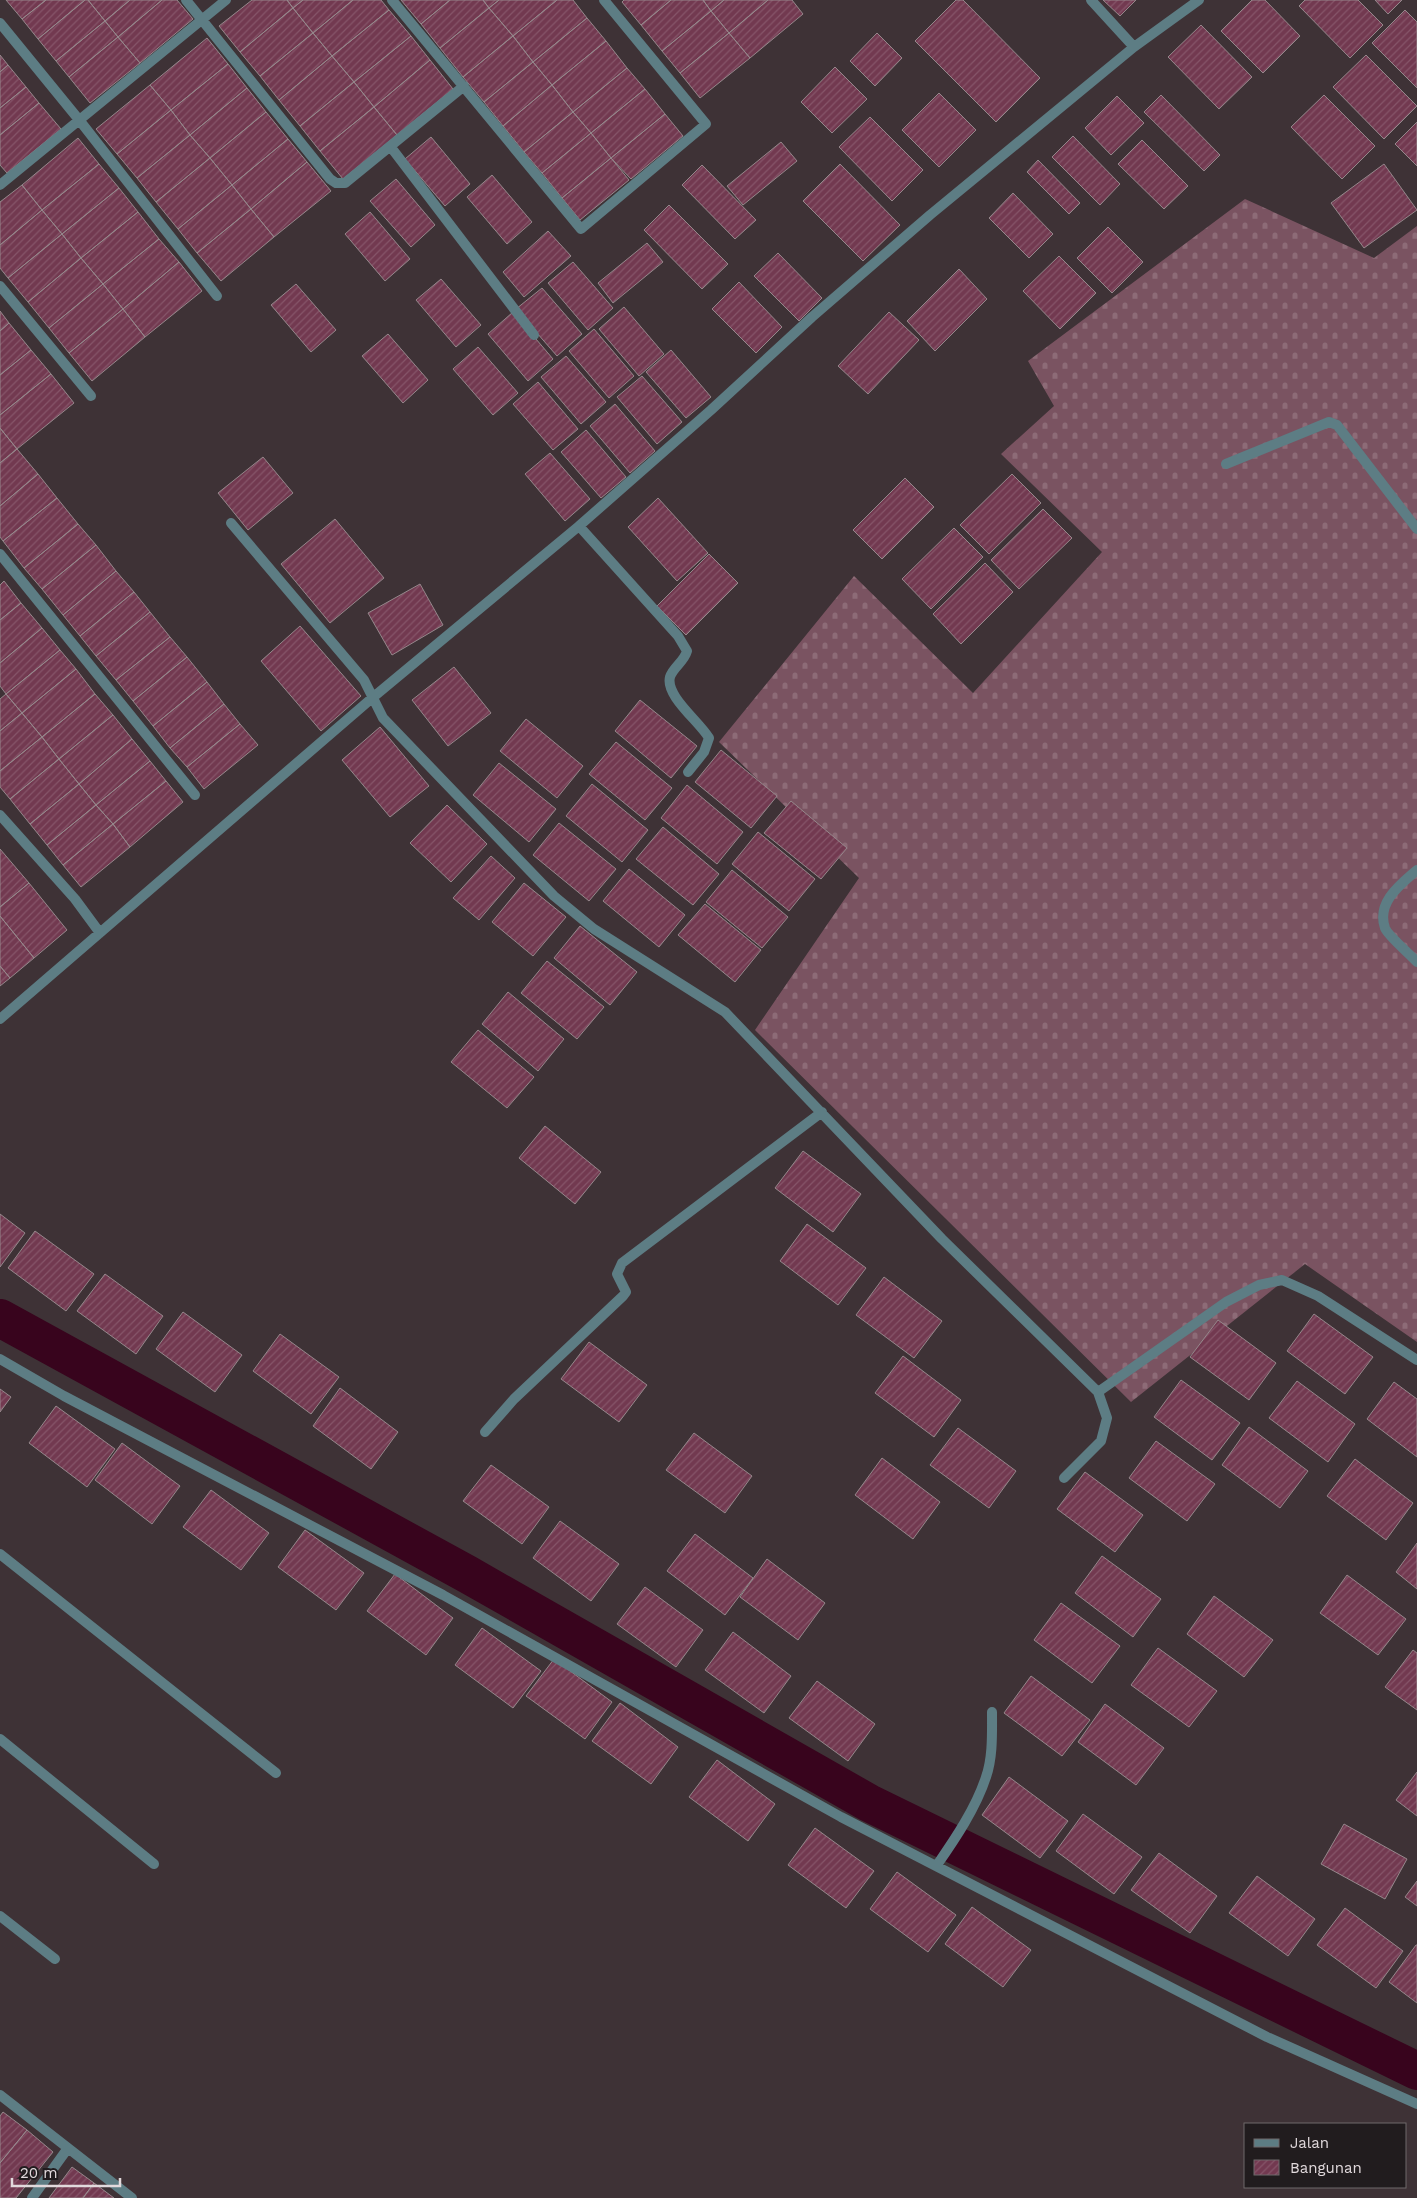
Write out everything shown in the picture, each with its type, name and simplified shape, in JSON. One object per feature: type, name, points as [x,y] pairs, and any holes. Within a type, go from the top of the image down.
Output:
[{"type":"street","points":[[186,0],[330,179],[336,183],[345,183],[464,86]]},
{"type":"street","points":[[0,185],[226,0]]},
{"type":"street","points":[[392,0],[581,229],[706,124],[604,0]]},
{"type":"street","points":[[1092,0],[1134,46]]},
{"type":"street","points":[[0,1019],[371,699],[579,526],[711,410],[818,311],[930,215],[1134,46],[1199,0]]},
{"type":"street","points":[[0,23],[80,121],[217,296]]},
{"type":"street","points":[[390,146],[534,335]]},
{"type":"street","points":[[0,286],[91,396]]},
{"type":"street","points":[[1226,464],[1329,422],[1337,425],[1417,529]]},
{"type":"street","points":[[231,524],[364,680],[371,699],[383,718],[554,896],[594,929],[725,1012],[942,1239],[1098,1392],[1107,1418],[1101,1441],[1064,1478]]},
{"type":"street","points":[[579,526],[678,636],[687,651],[685,657],[670,678],[671,689],[680,703],[702,726],[709,738],[704,752],[688,772]]},
{"type":"street","points":[[0,554],[195,795]]},
{"type":"street","points":[[0,815],[75,899],[100,933]]},
{"type":"street","points":[[1417,870],[1396,889],[1384,910],[1385,928],[1417,962]]},
{"type":"street","points":[[485,1432],[514,1399],[623,1296],[626,1292],[617,1274],[622,1262],[822,1112]]},
{"type":"street","points":[[1098,1392],[1226,1302],[1259,1285],[1282,1280],[1318,1296],[1417,1360]]},
{"type":"street","points":[[0,1359],[64,1396],[443,1595],[841,1816],[1267,2037],[1417,2104]]},
{"type":"street","points":[[0,1554],[276,1773]]},
{"type":"street","points":[[937,1865],[968,1815],[987,1777],[992,1743],[992,1712]]},
{"type":"street","points":[[0,1739],[154,1864]]},
{"type":"street","points":[[0,1916],[55,1959]]},
{"type":"street","points":[[0,2095],[132,2198]]},
{"type":"street","points":[[32,2198],[68,2148]]},
{"type":"green space","points":[[1245,199],[1374,258],[1417,226],[1417,1342],[1305,1264],[1131,1402],[755,1030],[859,878],[719,742],[854,576],[973,693],[1102,552],[1001,454],[1054,406],[1028,361]]},
{"type":"building","points":[[6,0],[46,0],[22,19]]},
{"type":"building","points":[[46,0],[85,0],[38,39],[22,19]]},
{"type":"building","points":[[85,0],[88,0],[105,21],[56,61],[38,39]]},
{"type":"building","points":[[88,0],[130,0],[105,21]]},
{"type":"building","points":[[130,0],[162,0],[118,37],[105,21]]},
{"type":"building","points":[[162,0],[177,0],[193,19],[140,63],[118,37]]},
{"type":"building","points":[[252,0],[287,0],[293,8],[240,52],[219,26]]},
{"type":"building","points":[[287,0],[303,0],[293,8]]},
{"type":"building","points":[[303,0],[353,0],[313,33],[293,8]]},
{"type":"building","points":[[353,0],[381,0],[389,10],[332,56],[313,33]]},
{"type":"building","points":[[401,0],[450,0],[421,24]]},
{"type":"building","points":[[450,0],[483,0],[489,8],[440,48],[421,24]]},
{"type":"building","points":[[483,0],[499,0],[489,8]]},
{"type":"building","points":[[499,0],[557,0],[513,36],[489,8]]},
{"type":"building","points":[[557,0],[573,0],[587,18],[533,62],[513,36]]},
{"type":"building","points":[[624,0],[671,0],[641,25],[622,2]]},
{"type":"building","points":[[671,0],[703,0],[711,11],[662,51],[641,25]]},
{"type":"building","points":[[703,0],[724,0],[711,11]]},
{"type":"building","points":[[724,0],[768,0],[729,33],[711,11]]},
{"type":"building","points":[[768,0],[792,0],[803,14],[750,58],[729,33]]},
{"type":"building","points":[[956,0],[963,0],[1040,78],[996,122],[915,41]]},
{"type":"building","points":[[1103,0],[1136,0],[1120,16]]},
{"type":"building","points":[[1252,0],[1265,0],[1300,36],[1263,73],[1221,31]]},
{"type":"building","points":[[1305,0],[1358,0],[1383,25],[1350,58],[1299,6]]},
{"type":"building","points":[[1375,0],[1402,0],[1388,14]]},
{"type":"building","points":[[293,8],[313,33],[260,76],[240,52]]},
{"type":"building","points":[[489,8],[513,36],[463,77],[440,48]]},
{"type":"building","points":[[389,10],[411,36],[354,82],[332,56]]},
{"type":"building","points":[[1405,10],[1417,22],[1417,88],[1372,43]]},
{"type":"building","points":[[711,11],[729,33],[680,73],[662,51]]},
{"type":"building","points":[[587,18],[606,41],[552,85],[533,62]]},
{"type":"building","points":[[105,21],[118,37],[69,77],[56,61]]},
{"type":"building","points":[[1201,25],[1252,77],[1219,109],[1168,57]]},
{"type":"building","points":[[313,33],[332,56],[279,100],[260,76]]},
{"type":"building","points":[[729,33],[750,58],[700,98],[680,73]]},
{"type":"building","points":[[877,33],[902,58],[875,86],[850,61]]},
{"type":"building","points":[[411,36],[430,60],[374,107],[354,82]]},
{"type":"building","points":[[513,36],[533,62],[484,102],[463,77]]},
{"type":"building","points":[[118,37],[140,63],[90,103],[69,77]]},
{"type":"building","points":[[207,38],[228,64],[171,110],[150,85]]},
{"type":"building","points":[[606,41],[627,68],[573,112],[552,85]]},
{"type":"building","points":[[0,55],[8,65],[0,72]]},
{"type":"building","points":[[1366,55],[1417,106],[1384,139],[1333,87]]},
{"type":"building","points":[[332,56],[354,82],[300,126],[279,100]]},
{"type":"building","points":[[430,60],[453,89],[397,135],[374,107]]},
{"type":"building","points":[[533,62],[552,85],[503,126],[484,102]]},
{"type":"building","points":[[228,64],[247,88],[190,135],[171,110]]},
{"type":"building","points":[[8,65],[26,87],[0,108],[0,72]]},
{"type":"building","points":[[835,67],[867,99],[832,133],[801,102]]},
{"type":"building","points":[[627,68],[645,89],[591,133],[573,112]]},
{"type":"building","points":[[354,82],[374,107],[320,151],[300,126]]},
{"type":"building","points":[[150,85],[171,110],[117,154],[96,129]]},
{"type":"building","points":[[552,85],[573,112],[524,152],[503,126]]},
{"type":"building","points":[[26,87],[39,103],[0,135],[0,108]]},
{"type":"building","points":[[247,88],[266,112],[210,158],[190,135]]},
{"type":"building","points":[[645,89],[665,114],[611,158],[591,133]]},
{"type":"building","points":[[939,93],[976,130],[939,167],[902,130]]},
{"type":"building","points":[[1161,95],[1220,155],[1204,171],[1144,112]]},
{"type":"building","points":[[1324,95],[1375,146],[1342,179],[1291,127]]},
{"type":"building","points":[[1117,96],[1144,123],[1111,155],[1085,128]]},
{"type":"building","points":[[39,103],[61,129],[7,173],[0,165],[0,135]]},
{"type":"building","points":[[374,107],[397,135],[343,179],[320,151]]},
{"type":"building","points":[[171,110],[190,135],[137,178],[117,154]]},
{"type":"building","points":[[266,112],[288,139],[232,185],[210,158]]},
{"type":"building","points":[[573,112],[591,133],[542,173],[524,152]]},
{"type":"building","points":[[665,114],[683,136],[631,179],[611,158]]},
{"type":"building","points":[[870,117],[923,170],[892,201],[839,147]]},
{"type":"building","points":[[1417,122],[1417,166],[1395,144]]},
{"type":"building","points":[[591,133],[611,158],[562,198],[542,173]]},
{"type":"building","points":[[190,135],[210,158],[156,202],[137,178]]},
{"type":"building","points":[[1073,136],[1120,184],[1100,205],[1052,157]]},
{"type":"building","points":[[431,137],[470,184],[445,206],[405,159]]},
{"type":"building","points":[[78,138],[99,164],[42,210],[22,185]]},
{"type":"building","points":[[288,139],[307,162],[251,209],[232,185]]},
{"type":"building","points":[[1142,140],[1188,186],[1164,209],[1118,164]]},
{"type":"building","points":[[781,142],[797,161],[743,205],[727,186]]},
{"type":"building","points":[[210,158],[232,185],[178,229],[156,202]]},
{"type":"building","points":[[611,158],[629,180],[580,220],[562,198]]},
{"type":"building","points":[[1038,160],[1080,203],[1069,214],[1027,172]]},
{"type":"building","points":[[307,162],[331,191],[274,237],[251,209]]},
{"type":"building","points":[[99,164],[119,188],[62,234],[42,210]]},
{"type":"building","points":[[840,164],[900,225],[863,261],[803,201]]},
{"type":"building","points":[[1384,164],[1417,210],[1364,248],[1331,203]]},
{"type":"building","points":[[702,165],[756,220],[735,239],[682,185]]},
{"type":"building","points":[[492,175],[532,222],[507,244],[467,197]]},
{"type":"building","points":[[396,179],[435,225],[411,247],[370,201]]},
{"type":"building","points":[[22,185],[42,210],[0,245],[0,202]]},
{"type":"building","points":[[232,185],[251,209],[197,253],[178,229]]},
{"type":"building","points":[[119,188],[138,212],[81,258],[62,234]]},
{"type":"building","points":[[1013,193],[1053,234],[1029,258],[989,218]]},
{"type":"building","points":[[669,205],[728,264],[702,289],[644,230]]},
{"type":"building","points":[[251,209],[274,237],[221,281],[197,253]]},
{"type":"building","points":[[42,210],[62,234],[8,278],[0,268],[0,245]]},
{"type":"building","points":[[138,212],[159,239],[103,284],[81,258]]},
{"type":"building","points":[[370,212],[410,259],[385,281],[345,234]]},
{"type":"building","points":[[1108,227],[1143,262],[1112,293],[1077,258]]},
{"type":"building","points":[[548,231],[571,256],[524,297],[503,272]]},
{"type":"building","points":[[62,234],[81,258],[28,302],[8,278]]},
{"type":"building","points":[[159,239],[179,262],[123,309],[103,284]]},
{"type":"building","points":[[647,243],[663,262],[613,303],[598,283]]},
{"type":"building","points":[[778,253],[822,298],[799,321],[754,276]]},
{"type":"building","points":[[1059,256],[1096,293],[1060,329],[1023,291]]},
{"type":"building","points":[[81,258],[103,284],[49,328],[28,302]]},
{"type":"building","points":[[179,262],[202,291],[145,337],[123,309]]},
{"type":"building","points":[[573,262],[613,308],[588,330],[548,283]]},
{"type":"building","points":[[959,269],[987,299],[935,351],[907,321]]},
{"type":"building","points":[[441,279],[481,325],[456,347],[416,300]]},
{"type":"building","points":[[739,282],[782,327],[756,353],[712,309]]},
{"type":"building","points":[[103,284],[123,309],[69,353],[49,328]]},
{"type":"building","points":[[296,284],[336,330],[311,352],[271,305]]},
{"type":"building","points":[[542,288],[582,334],[557,356],[516,309]]},
{"type":"building","points":[[624,307],[664,354],[639,376],[599,329]]},
{"type":"building","points":[[123,309],[145,337],[92,381],[69,353]]},
{"type":"building","points":[[0,311],[9,323],[0,331]]},
{"type":"building","points":[[513,312],[553,359],[528,381],[488,334]]},
{"type":"building","points":[[889,312],[919,340],[868,394],[838,366]]},
{"type":"building","points":[[9,323],[31,350],[0,375],[0,331]]},
{"type":"building","points":[[594,329],[634,376],[609,398],[569,351]]},
{"type":"building","points":[[388,334],[428,380],[403,403],[362,356]]},
{"type":"building","points":[[478,347],[518,393],[493,415],[453,369]]},
{"type":"building","points":[[31,350],[51,374],[0,415],[0,375]]},
{"type":"building","points":[[671,350],[711,397],[686,418],[646,372]]},
{"type":"building","points":[[566,356],[606,402],[581,424],[541,377]]},
{"type":"building","points":[[51,374],[74,403],[17,449],[0,428],[0,415]]},
{"type":"building","points":[[642,376],[682,422],[657,444],[617,397]]},
{"type":"building","points":[[538,382],[578,429],[553,450],[513,404]]},
{"type":"building","points":[[615,404],[655,451],[630,473],[590,426]]},
{"type":"building","points":[[0,428],[17,449],[0,463]]},
{"type":"building","points":[[586,430],[626,477],[601,498],[561,452]]},
{"type":"building","points":[[17,449],[38,474],[0,506],[0,463]]},
{"type":"building","points":[[550,453],[590,499],[565,521],[525,474]]},
{"type":"building","points":[[263,457],[293,493],[248,530],[218,493]]},
{"type":"building","points":[[38,474],[57,498],[3,541],[0,537],[0,506]]},
{"type":"building","points":[[1012,474],[1041,503],[989,554],[960,525]]},
{"type":"building","points":[[905,478],[934,507],[882,559],[853,530]]},
{"type":"building","points":[[57,498],[78,524],[24,568],[3,541]]},
{"type":"building","points":[[658,498],[708,553],[677,581],[628,527]]},
{"type":"building","points":[[1043,509],[1072,538],[1019,589],[991,560]]},
{"type":"building","points":[[335,519],[384,578],[330,623],[281,564]]},
{"type":"building","points":[[78,524],[96,545],[42,589],[24,568]]},
{"type":"building","points":[[954,528],[983,557],[931,609],[902,579]]},
{"type":"building","points":[[96,545],[116,571],[63,615],[42,589]]},
{"type":"building","points":[[709,554],[738,583],[686,635],[657,606]]},
{"type":"building","points":[[985,563],[1013,592],[961,644],[933,614]]},
{"type":"building","points":[[116,571],[134,592],[80,636],[63,615]]},
{"type":"building","points":[[4,581],[21,603],[0,620],[0,585]]},
{"type":"building","points":[[420,584],[443,625],[392,655],[368,613]]},
{"type":"building","points":[[134,592],[150,612],[96,656],[80,636]]},
{"type":"building","points":[[21,603],[42,628],[0,663],[0,620]]},
{"type":"building","points":[[150,612],[170,637],[116,680],[96,656]]},
{"type":"building","points":[[300,626],[361,696],[321,731],[261,661]]},
{"type":"building","points":[[42,628],[60,650],[6,694],[0,686],[0,663]]},
{"type":"building","points":[[170,637],[187,657],[133,701],[116,680]]},
{"type":"building","points":[[60,650],[76,669],[22,713],[6,694]]},
{"type":"building","points":[[187,657],[207,682],[153,726],[133,701]]},
{"type":"building","points":[[454,667],[491,713],[448,746],[412,700]]},
{"type":"building","points":[[76,669],[95,694],[42,737],[22,713]]},
{"type":"building","points":[[207,682],[224,704],[170,748],[153,726]]},
{"type":"building","points":[[6,694],[22,713],[0,731],[0,699]]},
{"type":"building","points":[[95,694],[113,715],[59,759],[42,737]]},
{"type":"building","points":[[640,700],[697,746],[671,778],[615,731]]},
{"type":"building","points":[[224,704],[240,724],[187,767],[170,748]]},
{"type":"building","points":[[22,713],[42,737],[0,771],[0,731]]},
{"type":"building","points":[[113,715],[132,739],[79,784],[59,759]]},
{"type":"building","points":[[526,719],[583,766],[557,798],[500,751]]},
{"type":"building","points":[[240,724],[258,745],[204,789],[187,767]]},
{"type":"building","points":[[380,727],[429,786],[390,817],[342,760]]},
{"type":"building","points":[[42,737],[59,759],[10,799],[0,787],[0,771]]},
{"type":"building","points":[[132,739],[150,761],[96,805],[79,784]]},
{"type":"building","points":[[616,742],[672,788],[645,820],[589,774]]},
{"type":"building","points":[[721,750],[777,796],[751,828],[695,782]]},
{"type":"building","points":[[59,759],[79,784],[30,824],[10,799]]},
{"type":"building","points":[[150,761],[166,781],[113,824],[96,805]]},
{"type":"building","points":[[499,763],[556,809],[529,842],[473,795]]},
{"type":"building","points":[[166,781],[183,802],[130,847],[113,824]]},
{"type":"building","points":[[79,784],[96,805],[47,845],[30,824]]},
{"type":"building","points":[[592,784],[648,830],[622,862],[566,816]]},
{"type":"building","points":[[687,785],[743,832],[717,864],[661,818]]},
{"type":"building","points":[[791,801],[847,848],[821,879],[764,833]]},
{"type":"building","points":[[96,805],[113,824],[63,865],[47,845]]},
{"type":"building","points":[[447,805],[487,844],[451,882],[410,843]]},
{"type":"building","points":[[559,823],[616,869],[589,901],[533,855]]},
{"type":"building","points":[[113,824],[130,847],[81,887],[63,865]]},
{"type":"building","points":[[663,827],[719,874],[693,905],[636,859]]},
{"type":"building","points":[[758,832],[815,879],[789,911],[732,864]]},
{"type":"building","points":[[0,849],[29,883],[0,907]]},
{"type":"building","points":[[491,856],[515,878],[479,920],[453,898]]},
{"type":"building","points":[[629,869],[685,915],[659,947],[603,901]]},
{"type":"building","points":[[732,870],[788,917],[762,948],[706,902]]},
{"type":"building","points":[[29,883],[67,930],[34,958],[0,916],[0,907]]},
{"type":"building","points":[[524,883],[566,917],[533,956],[492,922]]},
{"type":"building","points":[[705,904],[761,950],[735,982],[678,935]]},
{"type":"building","points":[[0,916],[34,958],[10,978],[0,966]]},
{"type":"building","points":[[580,926],[637,972],[610,1005],[554,958]]},
{"type":"building","points":[[547,961],[604,1007],[577,1039],[521,993]]},
{"type":"building","points":[[0,966],[10,978],[0,986]]},
{"type":"building","points":[[508,992],[564,1039],[538,1071],[482,1024]]},
{"type":"building","points":[[478,1030],[534,1077],[507,1108],[451,1062]]},
{"type":"building","points":[[545,1126],[601,1172],[575,1204],[519,1158]]},
{"type":"building","points":[[803,1151],[861,1194],[833,1232],[775,1188]]},
{"type":"building","points":[[0,1214],[25,1233],[0,1267]]},
{"type":"building","points":[[807,1224],[866,1268],[838,1305],[780,1261]]},
{"type":"building","points":[[35,1231],[94,1274],[66,1311],[8,1268]]},
{"type":"building","points":[[105,1274],[163,1316],[136,1354],[77,1311]]},
{"type":"building","points":[[884,1277],[942,1321],[914,1358],[856,1315]]},
{"type":"building","points":[[183,1312],[242,1355],[215,1392],[156,1349]]},
{"type":"building","points":[[1314,1314],[1373,1357],[1345,1394],[1287,1351]]},
{"type":"building","points":[[1218,1320],[1276,1363],[1249,1400],[1190,1357]]},
{"type":"building","points":[[280,1334],[339,1377],[311,1414],[253,1371]]},
{"type":"building","points":[[589,1342],[647,1385],[619,1422],[561,1379]]},
{"type":"building","points":[[903,1356],[961,1400],[934,1437],[875,1393]]},
{"type":"building","points":[[1181,1380],[1240,1423],[1212,1460],[1154,1417]]},
{"type":"building","points":[[1297,1381],[1355,1424],[1328,1462],[1269,1418]]},
{"type":"building","points":[[1394,1382],[1417,1399],[1417,1457],[1367,1419]]},
{"type":"building","points":[[340,1388],[398,1432],[371,1469],[313,1426]]},
{"type":"building","points":[[0,1389],[11,1397],[0,1412]]},
{"type":"building","points":[[56,1406],[115,1449],[87,1487],[29,1443]]},
{"type":"building","points":[[1249,1427],[1308,1471],[1280,1508],[1222,1465]]},
{"type":"building","points":[[958,1428],[1016,1471],[989,1508],[930,1465]]},
{"type":"building","points":[[694,1433],[752,1476],[725,1513],[666,1470]]},
{"type":"building","points":[[1156,1441],[1215,1484],[1187,1521],[1129,1478]]},
{"type":"building","points":[[122,1443],[180,1486],[152,1524],[95,1480]]},
{"type":"building","points":[[882,1458],[940,1502],[913,1539],[855,1495]]},
{"type":"building","points":[[1355,1459],[1413,1503],[1386,1540],[1327,1496]]},
{"type":"building","points":[[491,1465],[549,1507],[522,1544],[463,1501]]},
{"type":"building","points":[[1085,1472],[1143,1515],[1115,1552],[1057,1509]]},
{"type":"building","points":[[211,1490],[269,1533],[241,1570],[183,1527]]},
{"type":"building","points":[[560,1521],[619,1564],[591,1601],[533,1558]]},
{"type":"building","points":[[305,1530],[364,1573],[336,1610],[278,1567]]},
{"type":"building","points":[[695,1534],[753,1578],[725,1615],[667,1571]]},
{"type":"building","points":[[1417,1543],[1417,1589],[1396,1572]]},
{"type":"building","points":[[1102,1556],[1161,1599],[1133,1637],[1075,1593]]},
{"type":"building","points":[[767,1559],[825,1603],[798,1640],[740,1597]]},
{"type":"building","points":[[395,1574],[453,1618],[426,1655],[367,1611]]},
{"type":"building","points":[[1347,1575],[1406,1619],[1378,1655],[1320,1613]]},
{"type":"building","points":[[645,1587],[703,1630],[676,1667],[617,1624]]},
{"type":"building","points":[[1214,1596],[1273,1640],[1244,1677],[1187,1634]]},
{"type":"building","points":[[1061,1603],[1120,1646],[1092,1683],[1034,1640]]},
{"type":"building","points":[[482,1628],[541,1671],[513,1708],[455,1665]]},
{"type":"building","points":[[733,1632],[791,1676],[764,1713],[705,1670]]},
{"type":"building","points":[[1158,1648],[1217,1691],[1189,1727],[1131,1685]]},
{"type":"building","points":[[1413,1650],[1417,1653],[1417,1710],[1385,1687]]},
{"type":"building","points":[[554,1659],[612,1702],[585,1739],[526,1696]]},
{"type":"building","points":[[1031,1676],[1090,1720],[1062,1756],[1004,1713]]},
{"type":"building","points":[[817,1681],[875,1724],[848,1761],[789,1718]]},
{"type":"building","points":[[620,1703],[678,1747],[651,1784],[592,1741]]},
{"type":"building","points":[[1105,1704],[1164,1748],[1136,1785],[1078,1742]]},
{"type":"building","points":[[717,1760],[775,1804],[748,1841],[689,1797]]},
{"type":"building","points":[[1417,1772],[1417,1816],[1396,1800]]},
{"type":"building","points":[[1009,1777],[1068,1821],[1040,1858],[982,1815]]},
{"type":"building","points":[[1083,1814],[1142,1857],[1114,1894],[1056,1851]]},
{"type":"building","points":[[1344,1824],[1407,1859],[1385,1899],[1321,1864]]},
{"type":"building","points":[[815,1828],[874,1871],[846,1908],[788,1865]]},
{"type":"building","points":[[1159,1853],[1217,1896],[1190,1933],[1131,1890]]},
{"type":"building","points":[[897,1872],[956,1915],[928,1952],[870,1909]]},
{"type":"building","points":[[1257,1876],[1315,1919],[1288,1956],[1229,1913]]},
{"type":"building","points":[[1417,1881],[1417,1906],[1405,1897]]},
{"type":"building","points":[[972,1907],[1031,1950],[1003,1987],[945,1944]]},
{"type":"building","points":[[1345,1908],[1403,1951],[1376,1988],[1317,1945]]},
{"type":"building","points":[[1417,1945],[1417,2003],[1389,1982]]},
{"type":"building","points":[[3,2112],[27,2130],[0,2163],[0,2116]]},
{"type":"building","points":[[27,2130],[53,2152],[16,2198],[0,2198],[0,2163]]},
{"type":"building","points":[[72,2167],[94,2183],[83,2198],[49,2198]]},
{"type":"building","points":[[94,2183],[114,2198],[83,2198]]},
{"type":"waterway","points":[[0,1318],[467,1574],[869,1803],[1417,2071]]}]
